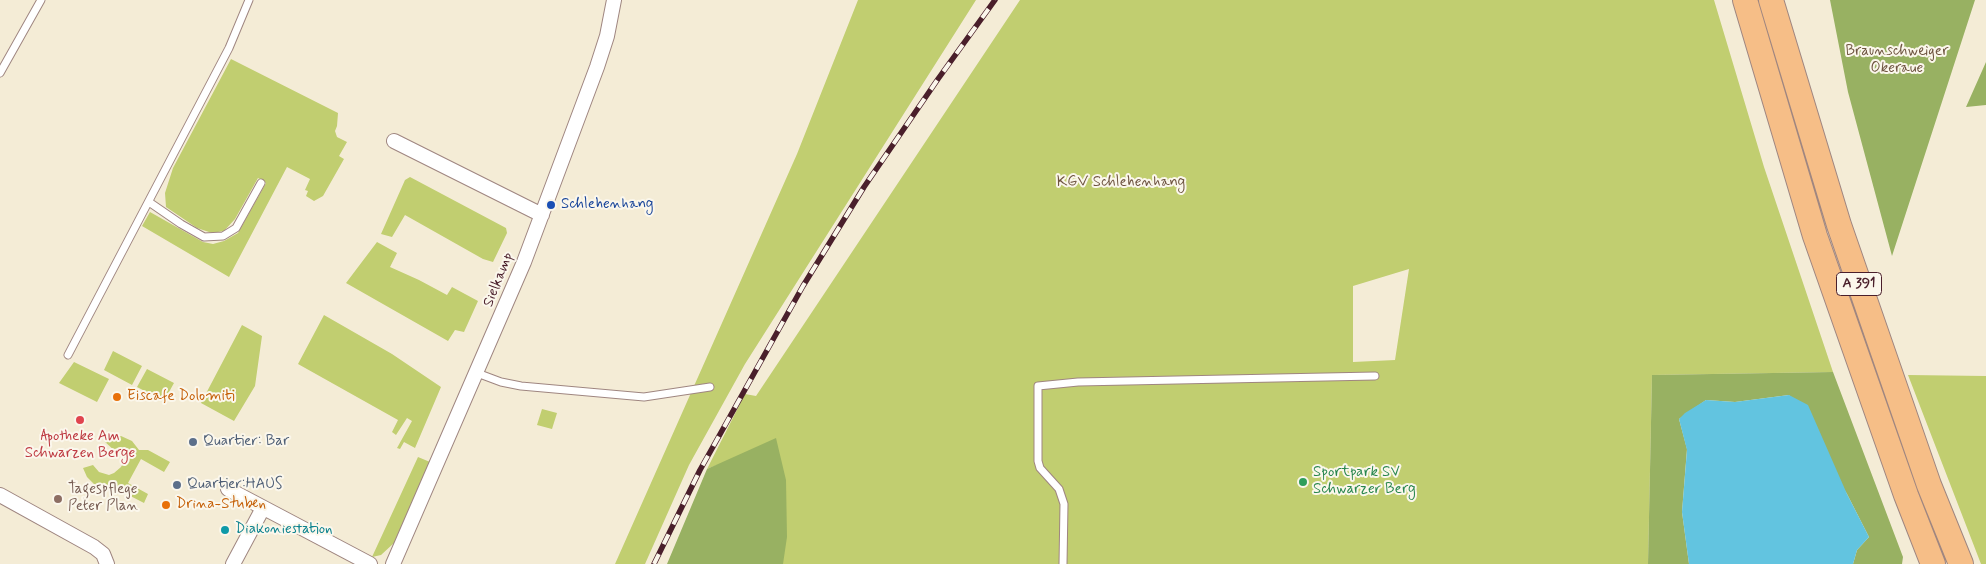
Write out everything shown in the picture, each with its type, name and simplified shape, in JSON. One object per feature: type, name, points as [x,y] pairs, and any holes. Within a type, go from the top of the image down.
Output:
[{"type":"highway","name":"A 391","points":[[1745,0],[1816,236],[1906,495],[1933,564]]},
{"type":"highway","name":"A 391","points":[[1771,0],[1842,235],[1929,485],[1961,564]]},
{"type":"street","name":"Sielkamp","points":[[393,564],[513,290],[599,60],[607,36],[614,0]]},
{"type":"street","points":[[394,141],[542,215]]},
{"type":"street","points":[[228,489],[370,564]]},
{"type":"street","points":[[0,495],[94,546],[103,554],[107,564]]},
{"type":"street","points":[[233,564],[263,508]]},
{"type":"lane","points":[[0,73],[41,0]]},
{"type":"lane","points":[[68,355],[229,48],[249,0]]},
{"type":"lane","points":[[149,202],[204,237],[222,236],[236,228],[261,183]]},
{"type":"lane","points":[[477,373],[501,382],[521,386],[644,398],[710,387]]},
{"type":"lane","points":[[1063,564],[1064,504],[1059,489],[1040,468],[1038,461],[1038,386],[1078,382],[1375,376]]},
{"type":"green space","points":[[858,0],[976,0],[745,364],[689,465],[645,564],[615,564],[797,154]]},
{"type":"green space","name":"KGV Schlehenhang","points":[[1020,0],[1714,0],[1764,167],[1833,372],[1652,375],[1648,564],[675,564],[717,465],[707,469],[745,394],[756,396]],"holes":[[[1409,269],[1395,360],[1353,362],[1353,286]]]},
{"type":"green space","name":"Braunschweiger Okeraue","points":[[1830,0],[1975,0],[1892,256],[1848,92]]},
{"type":"green space","points":[[231,59],[338,113],[335,131],[337,137],[347,142],[339,156],[344,159],[323,196],[314,201],[306,196],[308,191],[305,190],[310,179],[287,167],[229,277],[142,226],[150,212],[203,242],[213,244],[224,241],[238,233],[266,183],[258,178],[235,219],[224,231],[212,233],[197,228],[166,207],[165,193],[173,168]]},
{"type":"green space","points":[[1986,62],[1986,105],[1966,107]]},
{"type":"green space","points":[[410,177],[506,228],[507,233],[493,262],[483,259],[405,215],[392,237],[381,234],[405,180]]},
{"type":"green space","points":[[377,242],[397,253],[390,267],[447,295],[452,287],[478,301],[464,332],[455,330],[448,341],[346,283]]},
{"type":"green space","points":[[324,315],[392,354],[441,387],[415,448],[404,442],[400,449],[397,448],[412,421],[407,418],[396,435],[392,432],[398,420],[298,364]]},
{"type":"green space","points":[[242,325],[262,336],[255,386],[234,421],[201,403]]},
{"type":"green space","points":[[113,351],[142,366],[132,385],[104,370]]},
{"type":"green space","points":[[74,362],[109,379],[97,402],[59,383]]},
{"type":"green space","points":[[147,369],[174,383],[164,401],[137,387]]},
{"type":"green space","points":[[1833,372],[1903,557],[1902,564],[1853,564],[1857,550],[1869,537],[1847,494],[1789,395],[1735,402],[1706,400],[1679,419],[1687,449],[1682,512],[1689,564],[1648,564],[1652,375]]},
{"type":"green space","points":[[1908,375],[1986,376],[1986,564],[1981,564]]},
{"type":"green space","points":[[542,409],[557,413],[552,429],[537,425]]},
{"type":"green space","points":[[121,436],[132,441],[139,450],[148,450],[170,462],[164,472],[141,459],[128,483],[148,494],[144,503],[113,487],[104,488],[94,484],[87,477],[83,468],[93,465],[99,472],[109,475],[114,473],[121,467],[124,461],[122,453],[116,452],[104,441],[112,437]]},
{"type":"green space","points":[[776,438],[786,480],[787,537],[783,564],[667,564],[707,469]]},
{"type":"green space","points":[[418,457],[430,462],[394,543],[381,555],[372,557]]},
{"type":"water","points":[[1789,395],[1808,405],[1847,494],[1869,537],[1857,550],[1853,564],[1689,564],[1682,512],[1687,450],[1679,419],[1706,400],[1735,402]]},
{"type":"railway","points":[[654,564],[700,470],[803,286],[864,187],[995,0]]},
{"type":"place","name":"Schlehenhang","points":[[551,205]]},
{"type":"place","name":"Eiscafe Dolomiti","points":[[117,397]]},
{"type":"place","name":"Apotheke Am Schwarzen Berge","points":[[80,420]]},
{"type":"place","name":"Quartier: Bar","points":[[193,442]]},
{"type":"place","name":"Sportpark SV Schwarzer Berg","points":[[1303,482]]},
{"type":"place","name":"Quartier:HAUS","points":[[177,485]]},
{"type":"place","name":"Tagespflege Peter Plan","points":[[58,499]]},
{"type":"place","name":"Drina-Stuben","points":[[166,505]]},
{"type":"place","name":"Diakoniestation","points":[[225,530]]}]
